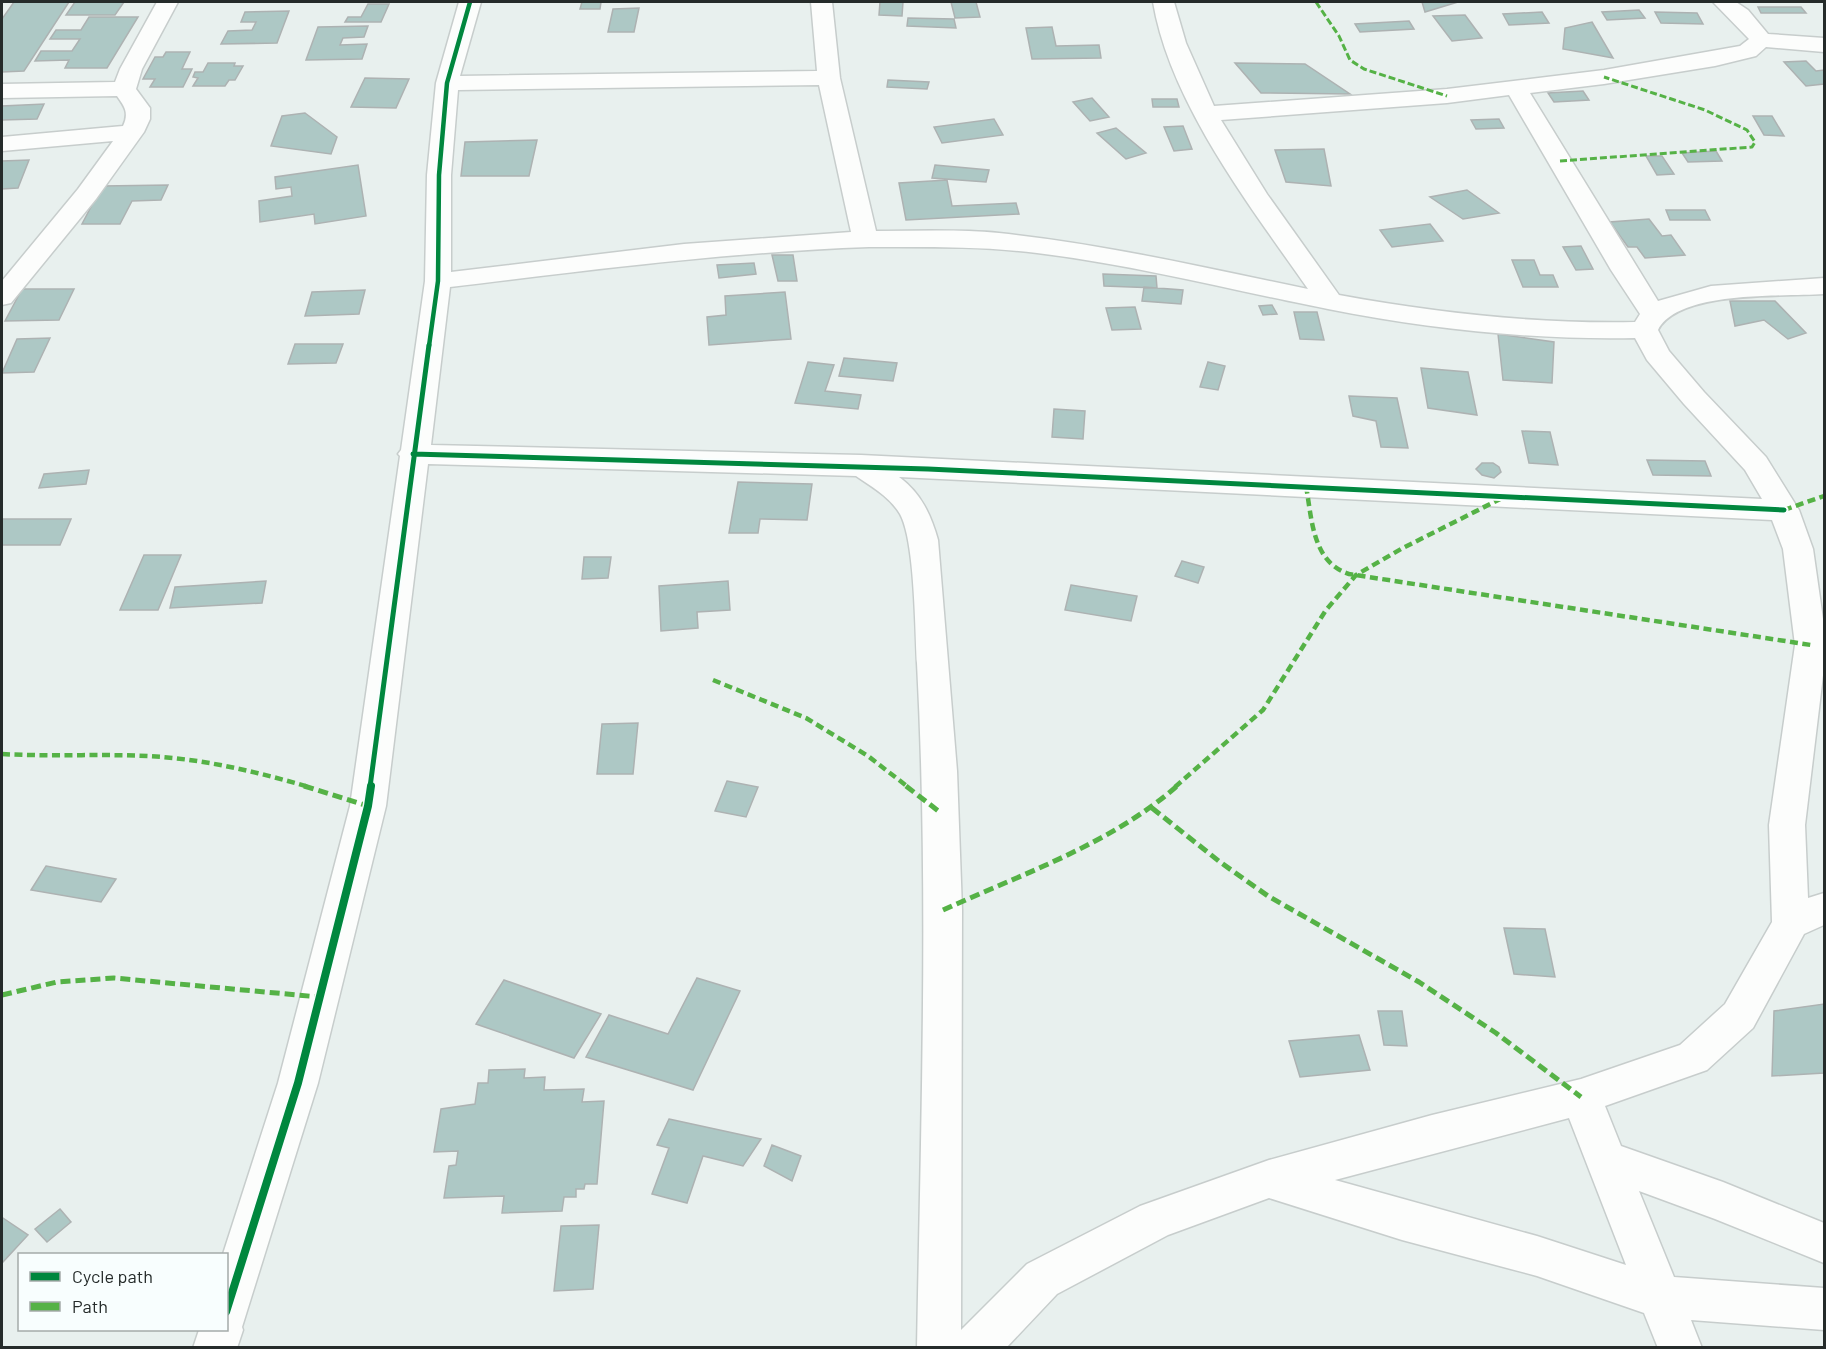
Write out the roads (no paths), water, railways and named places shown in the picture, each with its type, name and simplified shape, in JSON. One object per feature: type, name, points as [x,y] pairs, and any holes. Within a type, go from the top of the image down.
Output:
[{"type":"street","points":[[124,89],[131,69],[166,2],[176,2]]},
{"type":"street","points":[[228,1306],[298,1083],[368,806],[413,454],[438,281],[439,175],[447,83],[470,2]]},
{"type":"street","points":[[822,2],[829,78],[865,237]]},
{"type":"street","points":[[1163,2],[1183,67],[1207,114],[1248,185],[1331,302]]},
{"type":"street","points":[[1723,2],[1740,15],[1761,40]]},
{"type":"street","points":[[1207,114],[1447,96],[1604,77],[1715,59],[1748,51],[1761,40],[1824,45]]},
{"type":"street","points":[[447,83],[829,78]]},
{"type":"street","points":[[975,1347],[1042,1279],[1155,1220],[1269,1179],[1432,1134],[1581,1097],[1693,1058],[1739,1016],[1808,916],[1787,825],[1811,645],[1798,549],[1784,510],[1756,464],[1694,399],[1657,354],[1649,322],[1624,270],[1516,88]]},
{"type":"street","points":[[2,91],[124,89]]},
{"type":"street","points":[[2,297],[87,194],[132,132],[138,119],[138,108],[124,89]]},
{"type":"street","points":[[2,144],[132,132]]},
{"type":"street","points":[[438,281],[690,251],[865,237],[995,241],[1086,252],[1331,302],[1503,326],[1592,332],[1649,322],[1684,300],[1718,294],[1824,285]]},
{"type":"street","points":[[413,454],[633,457],[861,465],[1784,510]]},
{"type":"street","points":[[861,465],[898,491],[915,513],[923,540],[929,603],[940,771],[944,910],[939,1347]]},
{"type":"street","points":[[1581,1097],[1680,1347]]},
{"type":"street","points":[[1606,1160],[1743,1209],[1824,1243]]},
{"type":"street","points":[[1269,1179],[1402,1220],[1537,1256],[1660,1297],[1824,1309]]},
{"type":"street","points":[[215,1347],[220,1331]]}]
